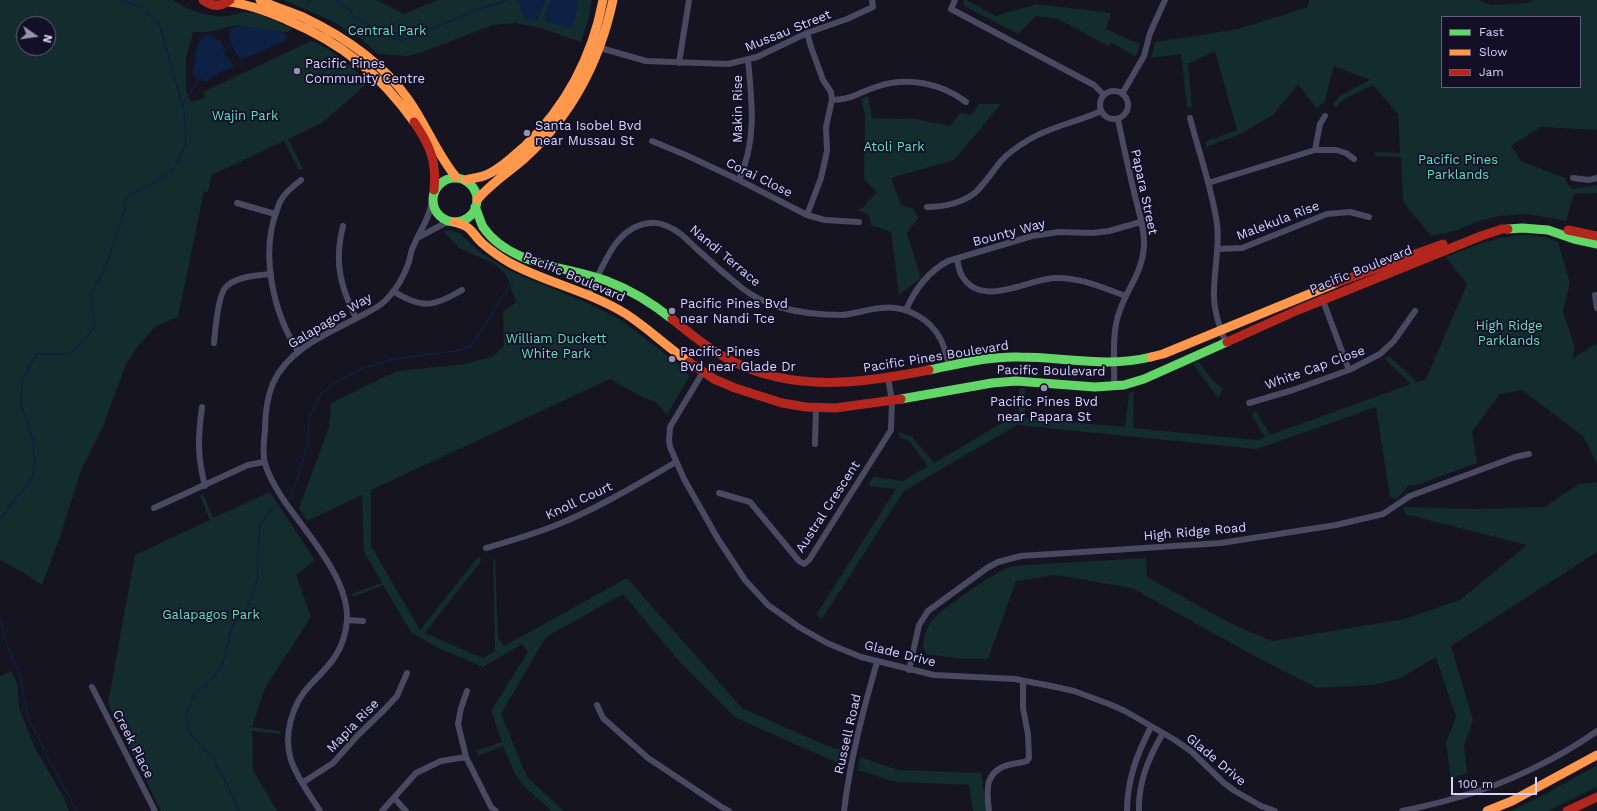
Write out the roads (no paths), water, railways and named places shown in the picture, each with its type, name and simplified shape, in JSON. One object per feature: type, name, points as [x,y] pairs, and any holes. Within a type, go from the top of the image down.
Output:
[{"type":"main road","points":[[203,0],[211,5],[217,6],[229,1],[254,6],[301,25],[325,37],[364,64],[403,106],[420,131],[430,150],[435,165],[432,201],[439,216],[451,222],[467,218],[472,214],[476,204],[485,190],[525,158],[546,138],[563,118],[595,62],[603,0]]},
{"type":"main road","points":[[260,0],[300,16],[328,30],[365,54],[388,75],[407,97],[418,113],[447,168],[474,188],[476,204]]},
{"type":"main road","points":[[434,190],[443,180],[484,176],[493,171],[535,137],[570,92],[583,66],[596,46],[613,0]]},
{"type":"main road","name":"Pacific Pines Boulevard","points":[[476,204],[478,217],[484,230],[493,240],[509,251],[528,260],[598,278],[625,289],[644,299],[660,310],[700,342],[722,356],[764,373],[803,382],[825,384],[850,384],[989,359],[1028,356],[1115,363],[1140,360],[1163,354],[1367,271],[1487,227],[1511,222],[1550,224],[1574,232],[1597,236]]},
{"type":"main road","name":"Pacific Boulevard","points":[[451,222],[467,226],[493,252],[512,264],[588,295],[626,314],[677,354],[714,379],[762,397],[788,404],[835,408],[892,401],[992,383],[1028,382],[1095,387],[1124,384],[1144,379],[1225,341],[1322,300],[1502,229],[1522,228],[1548,230],[1574,239],[1597,244]]},
{"type":"main road","points":[[1487,811],[1512,801],[1597,755]]},
{"type":"main road","points":[[1567,811],[1597,798]]},
{"type":"street","points":[[679,63],[689,0]]},
{"type":"street","name":"Mussau Street","points":[[596,46],[646,61],[728,64],[764,55],[807,33],[847,19],[873,7],[872,0]]},
{"type":"street","points":[[955,0],[951,9],[1094,85],[1104,95]]},
{"type":"street","points":[[1122,94],[1144,56],[1150,33],[1165,0]]},
{"type":"street","points":[[807,33],[823,80],[830,92],[832,100],[826,127],[826,151],[821,178],[807,215]]},
{"type":"street","name":"Makin Rise","points":[[739,180],[746,163],[752,135],[748,60]]},
{"type":"street","points":[[832,100],[853,98],[880,85],[894,82],[912,82],[930,84],[944,89],[957,95],[966,102]]},
{"type":"street","points":[[1113,91],[1122,94],[1128,103],[1128,108],[1118,119],[1108,118],[1101,111],[1100,102],[1104,95],[1113,91]]},
{"type":"street","points":[[927,207],[943,207],[969,197],[976,192],[1002,160],[1016,148],[1045,130],[1088,117],[1101,111]]},
{"type":"street","points":[[1315,150],[1320,124],[1325,116]]},
{"type":"street","points":[[1190,118],[1208,183],[1217,224],[1214,291],[1216,313],[1225,341]]},
{"type":"street","name":"Papara Street","points":[[1114,385],[1114,336],[1116,323],[1120,309],[1142,264],[1144,234],[1118,119]]},
{"type":"street","name":"Corai Close","points":[[652,141],[739,180],[807,215],[825,220],[859,222]]},
{"type":"street","points":[[1208,183],[1315,150],[1336,150],[1346,153],[1354,159]]},
{"type":"street","points":[[1573,178],[1589,180],[1597,178]]},
{"type":"street","points":[[298,351],[290,338],[278,311],[271,274],[269,246],[270,234],[283,197],[302,180]]},
{"type":"street","name":"Galapagos Way","points":[[320,811],[302,783],[290,758],[288,733],[291,718],[302,695],[335,658],[345,636],[347,620],[346,604],[339,581],[273,483],[264,462],[265,424],[268,400],[274,382],[285,364],[298,351],[373,310],[386,300],[402,278],[414,245],[430,214],[432,201]]},
{"type":"street","points":[[237,203],[276,214]]},
{"type":"street","name":"Malekula Rise","points":[[1217,249],[1242,248],[1327,214],[1350,212],[1369,216]]},
{"type":"street","points":[[418,238],[451,222]]},
{"type":"street","name":"Bounty Way","points":[[906,310],[919,287],[929,275],[948,261],[1032,236],[1059,232],[1109,231],[1141,222]]},
{"type":"street","name":"Nandi Terrace","points":[[588,295],[611,252],[623,235],[638,225],[652,223],[659,224],[667,226],[680,233],[743,289],[760,299],[778,306],[797,312],[819,314],[843,315],[881,308],[906,310],[916,314],[935,330],[942,341],[949,366]]},
{"type":"street","points":[[343,226],[340,241],[341,281],[345,296],[356,318]]},
{"type":"street","points":[[957,258],[962,275],[968,284],[978,290],[1002,292],[1036,281],[1055,278],[1083,281],[1126,296]]},
{"type":"street","points":[[214,343],[220,302],[224,288],[234,282],[250,276],[271,274]]},
{"type":"street","points":[[393,291],[408,300],[420,304],[431,304],[449,298],[462,290]]},
{"type":"street","points":[[1319,290],[1349,370]]},
{"type":"street","points":[[1596,295],[1597,308]]},
{"type":"street","name":"White Cap Close","points":[[1249,403],[1293,390],[1349,370],[1380,354],[1394,342],[1414,311]]},
{"type":"street","name":"Glade Drive","points":[[703,372],[670,426],[668,440],[684,479],[726,550],[745,580],[768,605],[799,627],[827,643],[877,662],[934,675],[1023,681],[1074,692],[1109,704],[1125,711],[1163,733],[1192,752],[1235,791],[1261,806],[1275,811]]},
{"type":"street","name":"Austral Crescent","points":[[719,493],[750,502],[799,562],[804,564],[809,560],[891,430],[892,401],[888,378]]},
{"type":"street","points":[[202,407],[198,443],[199,460],[205,486]]},
{"type":"street","points":[[815,444],[816,407]]},
{"type":"street","name":"High Ridge Road","points":[[909,670],[917,630],[921,619],[936,605],[998,562],[1021,556],[1222,542],[1336,525],[1383,514],[1410,496],[1515,457],[1529,454]]},
{"type":"street","points":[[154,508],[205,486],[248,465],[264,462]]},
{"type":"street","name":"Knoll Court","points":[[486,548],[527,536],[572,518],[607,502],[676,462]]},
{"type":"street","points":[[347,620],[363,621]]},
{"type":"street","name":"Russell Road","points":[[844,811],[850,765],[855,742],[877,662]]},
{"type":"street","name":"Mapia Rise","points":[[302,783],[333,763],[364,729],[383,711],[396,696],[407,673]]},
{"type":"street","points":[[989,811],[987,788],[991,776],[996,770],[1011,764],[1027,761],[1029,758],[1028,734],[1023,708],[1023,681]]},
{"type":"street","name":"Creek Place","points":[[92,687],[155,811]]},
{"type":"street","points":[[467,691],[461,708],[458,724],[466,757],[491,807],[496,811]]},
{"type":"street","points":[[597,705],[603,718],[648,758],[729,811]]},
{"type":"street","points":[[1151,726],[1132,769],[1127,809],[1139,809],[1142,780],[1146,765],[1163,733]]},
{"type":"street","points":[[1402,811],[1459,797],[1502,782],[1560,753],[1587,738],[1597,730]]},
{"type":"street","points":[[382,811],[416,773],[441,761],[466,757]]},
{"type":"street","points":[[394,798],[406,811]]},
{"type":"water","points":[[518,0],[545,0],[538,20],[524,18]]},
{"type":"water","points":[[550,0],[577,0],[578,5],[572,29],[545,21],[545,13]]},
{"type":"water","points":[[243,26],[283,32],[287,35],[285,41],[241,60],[232,45],[230,32],[231,28]]},
{"type":"water","points":[[206,35],[213,36],[216,40],[221,41],[225,55],[235,67],[227,69],[206,82],[192,75],[197,48],[202,38]]},
{"type":"waterway","points":[[0,520],[16,498],[31,482],[35,463],[32,436],[21,405],[22,380],[36,354],[69,354],[80,344],[95,326],[91,295],[105,267],[120,225],[128,196],[159,180],[176,166],[186,143],[184,110],[159,23],[138,6],[122,0]]},
{"type":"waterway","points":[[305,6],[312,0]]},
{"type":"waterway","points":[[336,0],[347,8],[356,18],[392,38],[402,40],[416,36],[476,10],[509,0]]},
{"type":"waterway","points":[[223,51],[232,46]]},
{"type":"waterway","points":[[183,104],[199,77]]},
{"type":"waterway","points":[[287,499],[291,497],[308,444],[309,418],[321,394],[340,380],[363,368],[394,359],[455,351],[471,346],[514,280]]},
{"type":"waterway","points":[[239,811],[213,758],[197,742],[189,731],[186,713],[195,695],[211,681],[222,665],[232,627],[249,604],[255,588],[258,575],[257,560],[260,526],[268,512],[284,502]]},
{"type":"waterway","points":[[0,619],[7,645],[19,672],[28,718],[77,811]]},
{"type":"place","name":"Pacific Pines Community Centre","points":[[297,71]]},
{"type":"place","name":"Santa Isobel Bvd near Mussau St","points":[[527,133]]},
{"type":"place","name":"Pacific Pines Bvd near Nandi Tce","points":[[672,311]]},
{"type":"place","name":"Pacific Pines Bvd near Glade Dr","points":[[672,359]]},
{"type":"place","name":"Pacific Pines Bvd near Papara St","points":[[1044,388]]},
{"type":"park label","name":"Central Park","points":[[387,31]]},
{"type":"park label","name":"Wajin Park","points":[[245,116]]},
{"type":"park label","name":"Atoli Park","points":[[894,147]]},
{"type":"park label","name":"Pacific Pines Parklands","points":[[1458,168]]},
{"type":"park label","name":"High Ridge Parklands","points":[[1509,334]]},
{"type":"park label","name":"William Duckett White Park","points":[[556,346]]},
{"type":"park label","name":"Galapagos Park","points":[[211,615]]}]
